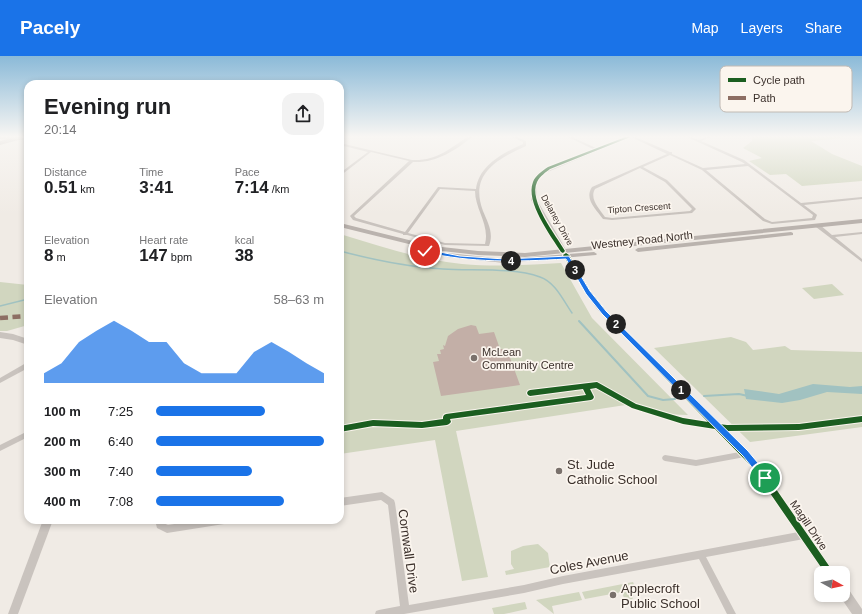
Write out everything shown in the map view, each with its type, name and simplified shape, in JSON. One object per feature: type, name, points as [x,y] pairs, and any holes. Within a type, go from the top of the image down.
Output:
[{"type":"main road","name":"Westney Road North","points":[[344,226],[356,230],[359,233],[395,244],[460,257],[505,261],[862,221]]},
{"type":"main road","name":"Westney Road North","points":[[565,254],[862,226]]},
{"type":"street","points":[[344,172],[357,162]]},
{"type":"street","points":[[412,162],[352,216],[358,221],[445,244],[478,246],[487,245],[489,240],[488,227],[479,203],[477,190],[481,176],[492,162]]},
{"type":"street","name":"Delaney Drive","points":[[564,162],[543,172],[534,184],[534,200],[565,254]]},
{"type":"street","name":"Tipton Crescent","points":[[640,167],[666,181],[694,210],[691,212],[612,219],[604,218],[590,196],[590,191],[593,188],[651,162]]},
{"type":"street","points":[[690,162],[704,169],[764,220],[772,223],[814,219],[815,215],[743,162]]},
{"type":"street","points":[[704,169],[748,165]]},
{"type":"street","points":[[405,234],[439,188],[477,190]]},
{"type":"street","points":[[801,204],[862,198]]},
{"type":"street","points":[[818,226],[862,261]]},
{"type":"street","points":[[832,236],[862,233]]},
{"type":"street","name":"Magill Drive","points":[[565,254],[588,292],[604,312],[745,454],[765,478],[825,566]]},
{"type":"street","points":[[1,336],[13,337],[24,341]]},
{"type":"street","points":[[0,381],[24,367]]},
{"type":"street","points":[[0,448],[24,436]]},
{"type":"street","points":[[665,458],[696,462],[745,454]]},
{"type":"street","name":"Cornwall Drive","points":[[344,501],[382,496],[391,503],[405,609]]},
{"type":"street","points":[[13,614],[47,524]]},
{"type":"street","points":[[160,524],[167,529],[199,524]]},
{"type":"street","name":"Coles Avenue","points":[[379,614],[524,589],[591,574],[804,535]]},
{"type":"street","points":[[701,555],[732,614]]},
{"type":"street","points":[[850,601],[859,614]]},
{"type":"green space","points":[[751,162],[852,162],[862,166],[862,181],[802,186],[786,174],[770,175]]},
{"type":"green space","points":[[344,235],[400,252],[446,262],[499,266],[561,263],[592,318],[688,415],[661,414],[626,405],[456,431],[488,577],[462,581],[435,440],[344,453]]},
{"type":"green space","points":[[0,282],[24,285],[24,326],[7,331],[0,331]]},
{"type":"green space","points":[[832,284],[844,295],[814,299],[802,288]]},
{"type":"green space","points":[[731,337],[746,342],[753,350],[785,346],[791,350],[862,352],[862,427],[750,442],[654,348]]},
{"type":"green space","points":[[538,544],[548,553],[550,567],[506,575],[505,571],[514,569],[511,564],[511,551],[523,546]]},
{"type":"green space","points":[[633,582],[636,589],[632,600],[625,601],[622,592],[585,599],[582,592]]},
{"type":"green space","points":[[579,592],[582,600],[552,606],[554,614],[536,600]]},
{"type":"green space","points":[[525,602],[527,609],[504,614],[494,614],[492,608]]},
{"type":"water","points":[[813,384],[850,387],[862,386],[862,394],[827,392],[800,400],[782,403],[746,399],[744,389],[779,394]]},
{"type":"building","name":"McLean Community Centre","points":[[471,325],[476,326],[479,334],[494,332],[500,349],[503,349],[505,354],[509,355],[520,385],[441,396],[433,362],[439,361],[437,354],[441,354],[440,350],[444,349],[443,345],[445,346],[448,336],[458,329]]},
{"type":"waterway","points":[[344,252],[416,267],[505,271],[529,274],[545,279],[550,283],[572,313]]},
{"type":"waterway","points":[[0,306],[24,300]]},
{"type":"waterway","points":[[579,321],[648,396],[663,400],[675,399]]},
{"type":"waterway","points":[[704,396],[739,394],[748,396]]},
{"type":"marked path","points":[[0,318],[24,316]]},
{"type":"cycle path","points":[[563,251],[538,209],[534,200],[533,191],[535,181],[540,175],[549,168],[564,162]]},
{"type":"cycle path","points":[[566,255],[588,292],[604,312],[755,465],[825,566]]},
{"type":"cycle path","points":[[530,393],[597,385],[634,406],[683,421],[727,428],[799,427],[862,419]]},
{"type":"cycle path","points":[[344,428],[373,423],[422,425],[447,422],[446,417],[591,397],[585,386]]},
{"type":"place","name":"McLean Community Centre","points":[[474,358]]},
{"type":"place","name":"St. Jude Catholic School","points":[[559,471]]},
{"type":"place","name":"Applecroft Public School","points":[[613,595]]},
{"type":"route","points":[[425,251],[460,257],[505,261],[526,261],[567,257],[599,307],[755,464],[765,478]]}]
